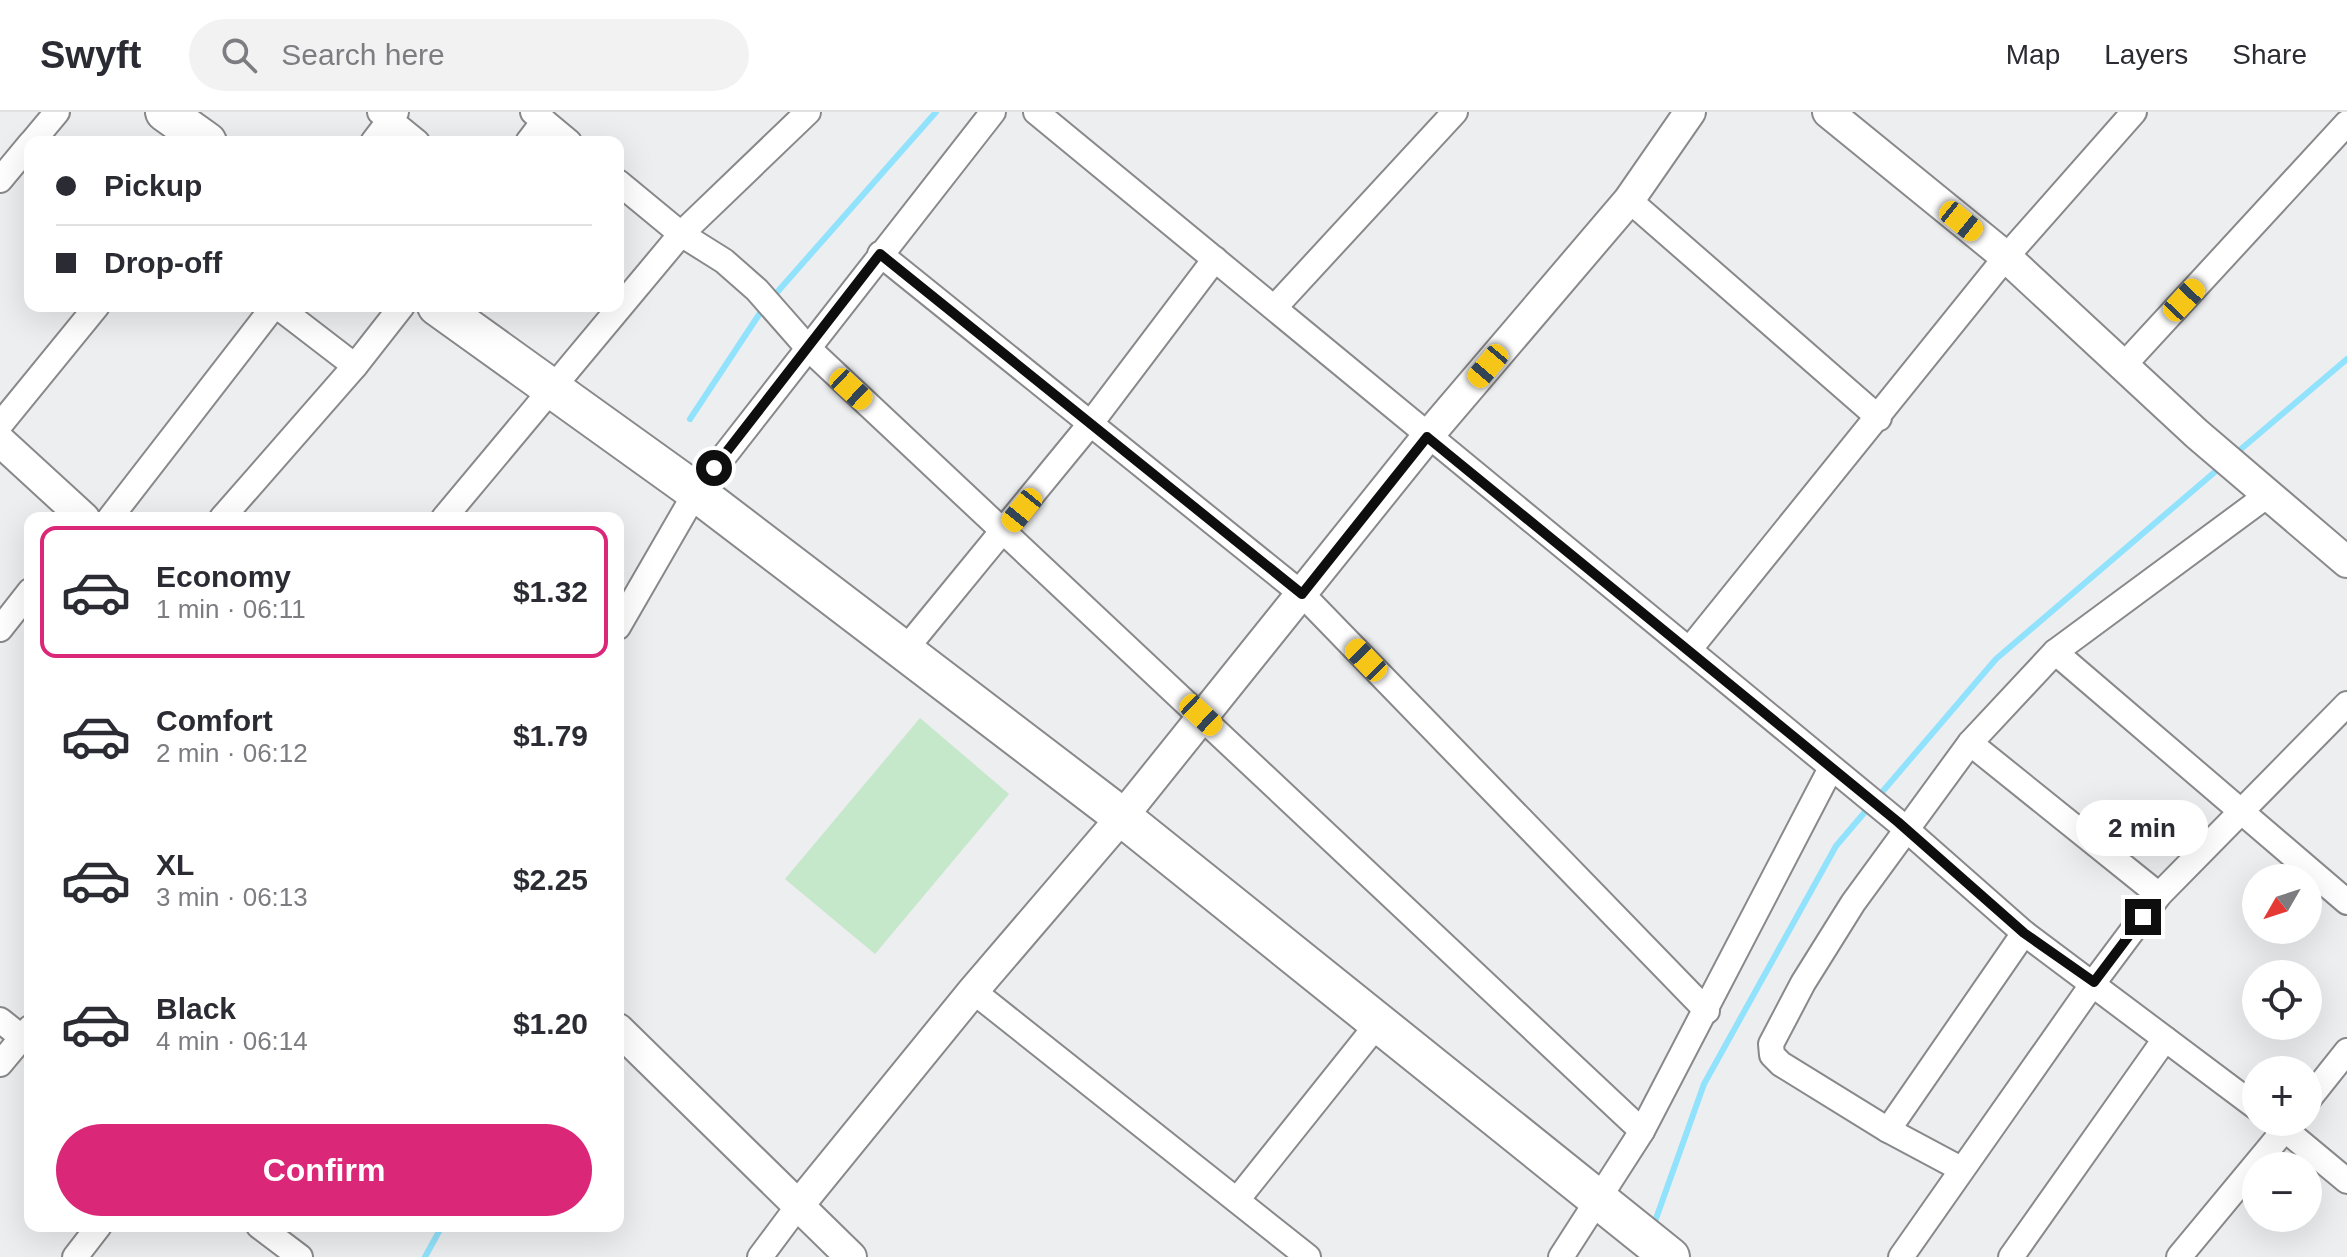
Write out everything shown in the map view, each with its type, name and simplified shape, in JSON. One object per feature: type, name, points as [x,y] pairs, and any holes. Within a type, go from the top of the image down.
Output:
[{"type":"main road","points":[[165,112],[199,136]]},
{"type":"main road","points":[[445,312],[696,492],[1122,817],[1669,1256]]},
{"type":"street","points":[[42,136],[57,112]]},
{"type":"street","points":[[624,303],[681,234],[808,112]]},
{"type":"street","points":[[624,617],[696,492],[993,112]]},
{"type":"street","points":[[1036,112],[1903,826],[2024,933],[2094,982],[2242,1097]]},
{"type":"street","points":[[1275,307],[1455,112]]},
{"type":"street","points":[[760,1257],[973,991],[1122,817],[1427,437],[1629,200],[1690,112]]},
{"type":"street","points":[[1828,112],[2006,257],[2197,434],[2347,562]]},
{"type":"street","points":[[1689,650],[2006,257],[2134,112]]},
{"type":"street","points":[[377,136],[389,115],[411,136]]},
{"type":"street","points":[[531,136],[539,117],[562,136]]},
{"type":"street","points":[[2123,366],[2347,123]]},
{"type":"street","points":[[0,180],[24,155]]},
{"type":"street","points":[[624,187],[681,234],[724,261],[757,290],[808,348],[1642,1131]]},
{"type":"street","points":[[1629,200],[1879,418]]},
{"type":"street","points":[[880,254],[1302,594],[1707,1011]]},
{"type":"street","points":[[904,651],[1091,423],[1215,259]]},
{"type":"street","points":[[0,425],[92,312]]},
{"type":"street","points":[[115,512],[270,312]]},
{"type":"street","points":[[283,312],[355,366]]},
{"type":"street","points":[[227,512],[355,366],[397,312]]},
{"type":"street","points":[[449,512],[616,312]]},
{"type":"street","points":[[0,441],[77,512]]},
{"type":"street","points":[[1961,1169],[1888,1130],[1781,1064],[1772,1055],[1771,1044],[1803,983],[1903,826],[1970,743],[2055,652],[2264,489]]},
{"type":"street","points":[[0,629],[24,599]]},
{"type":"street","points":[[2055,652],[2345,897]]},
{"type":"street","points":[[1901,1257],[2094,982],[2159,895],[2347,704]]},
{"type":"street","points":[[1970,743],[2159,895]]},
{"type":"street","points":[[1561,1257],[1642,1131],[1838,774]]},
{"type":"street","points":[[1888,1130],[2024,933]]},
{"type":"street","points":[[973,991],[1308,1257]]},
{"type":"street","points":[[0,1020],[24,1034]]},
{"type":"street","points":[[1237,1200],[1380,1021]]},
{"type":"street","points":[[624,1035],[851,1257]]},
{"type":"street","points":[[0,1064],[24,1039]]},
{"type":"street","points":[[2011,1257],[2165,1039]]},
{"type":"street","points":[[2322,1082],[2347,1051]]},
{"type":"street","points":[[2179,1257],[2275,1136]]},
{"type":"street","points":[[2297,1136],[2347,1181]]},
{"type":"street","points":[[75,1257],[94,1232]]},
{"type":"street","points":[[268,1232],[290,1247]]},
{"type":"green space","points":[[920,718],[1009,794],[875,954],[785,879]]},
{"type":"waterway","points":[[772,298],[936,112]]},
{"type":"waterway","points":[[690,419],[764,307]]},
{"type":"waterway","points":[[2234,455],[2347,359]]},
{"type":"waterway","points":[[1877,798],[1996,659],[2223,465]]},
{"type":"waterway","points":[[1653,1227],[1704,1084],[1836,846],[1870,806]]},
{"type":"waterway","points":[[425,1257],[439,1232]]},
{"type":"route","points":[[714,468],[880,254],[1302,594],[1427,437],[1898,822],[2024,933],[2094,982],[2143,917]]}]
